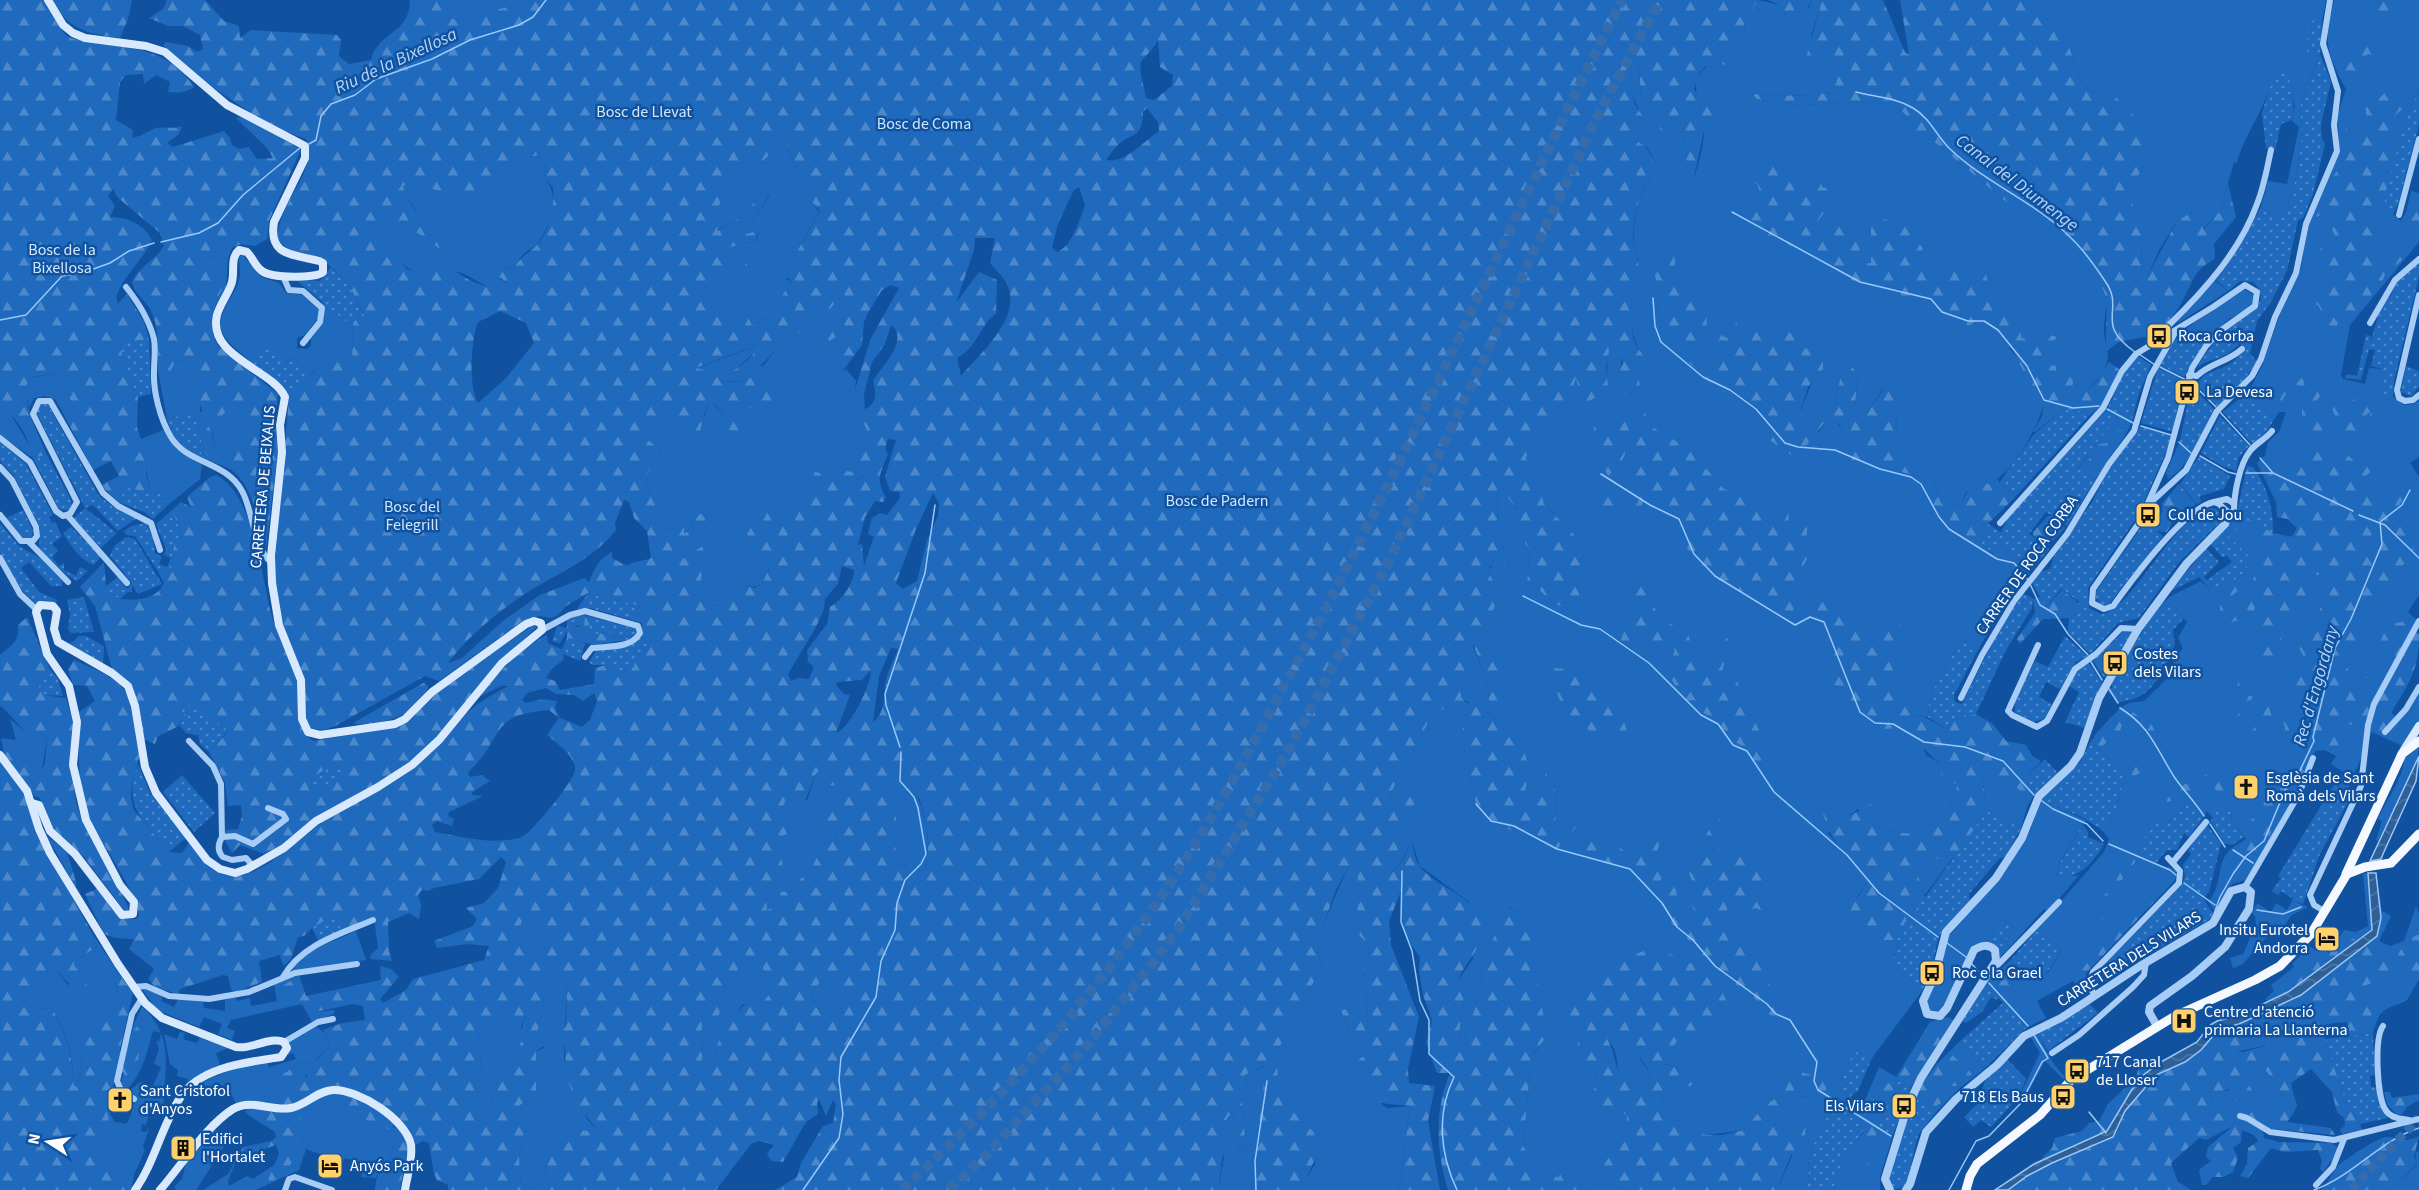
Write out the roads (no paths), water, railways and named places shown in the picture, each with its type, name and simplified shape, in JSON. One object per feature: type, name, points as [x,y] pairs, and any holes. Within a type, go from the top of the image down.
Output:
[{"type":"main road","name":"CARRETERA DE BEIXALIS","points":[[48,0],[63,25],[73,33],[86,38],[146,46],[165,52],[227,105],[305,146],[305,158],[274,222],[273,241],[283,251],[319,261],[324,268],[315,277],[265,273],[247,252],[238,250],[233,260],[232,283],[218,311],[216,322],[217,333],[224,345],[247,366],[281,390],[285,397],[280,425],[282,452],[271,562],[279,625],[301,680],[304,727],[312,735],[395,724],[405,718],[432,692],[526,624],[537,621],[541,623],[542,630]]},
{"type":"main road","points":[[32,803],[39,805],[50,831],[75,854],[122,915],[133,914],[134,902],[113,872],[82,806],[73,765],[77,731],[75,712],[66,680],[47,654],[36,618],[36,609],[43,604],[55,607],[57,615],[54,630],[58,642],[112,673],[128,686],[135,706],[149,782],[207,860],[220,869],[231,872],[240,872],[284,848],[316,821],[378,787],[424,756],[502,663],[542,630]]},
{"type":"main road","points":[[1966,1189],[1977,1164],[2040,1115],[2071,1080],[2157,1026],[2200,1003],[2255,980],[2280,966],[2304,943],[2325,911],[2356,855],[2402,754],[2419,726]]},
{"type":"main road","points":[[2402,754],[2419,741]]},
{"type":"main road","points":[[0,755],[27,790],[39,829],[50,853],[90,921],[142,998],[162,1018],[236,1047],[243,1048],[274,1040],[284,1042],[286,1052],[280,1057],[243,1063],[189,1086],[177,1102],[148,1169],[135,1190]]},
{"type":"main road","points":[[2343,878],[2350,872],[2391,863],[2419,834]]},
{"type":"main road","points":[[2356,855],[2357,863],[2368,867]]},
{"type":"main road","points":[[160,1190],[223,1117],[236,1107],[249,1104],[292,1108],[331,1090],[346,1091],[376,1105],[403,1129],[411,1146],[405,1190]]},
{"type":"street","points":[[2147,506],[2186,470],[2218,410],[2247,383],[2261,359],[2275,317],[2296,273],[2309,214],[2337,151],[2334,125],[2338,90],[2323,44],[2330,0]]},
{"type":"street","points":[[2400,215],[2419,140]]},
{"type":"street","points":[[2166,335],[2169,325],[2222,267],[2247,225],[2257,206],[2271,150]]},
{"type":"street","points":[[2370,323],[2395,280],[2419,259]]},
{"type":"street","points":[[283,276],[289,290],[303,291],[322,308],[320,322],[303,343]]},
{"type":"street","points":[[2000,523],[2040,481],[2086,424],[2103,408],[2122,371],[2137,353],[2213,308],[2240,286],[2248,286],[2257,292],[2256,306],[2220,331],[2206,346],[2188,379],[2175,439],[2147,506],[2139,523],[2093,589],[2091,598],[2099,608],[2113,606],[2163,543],[2198,508],[2214,502],[2226,507]]},
{"type":"street","points":[[126,287],[143,311],[154,338],[154,382],[169,434],[184,451],[215,465],[232,477],[242,490],[263,554],[271,562]]},
{"type":"street","points":[[2419,295],[2397,390],[2399,398],[2405,401],[2413,400],[2419,394]]},
{"type":"street","name":"CARRER DE ROCA CORBA","points":[[1961,698],[1982,655],[2014,601],[2067,534],[2109,464],[2134,431],[2155,365],[2178,328]]},
{"type":"street","points":[[2154,341],[2161,353]]},
{"type":"street","points":[[2188,379],[2197,376],[2206,368],[2228,361],[2242,349]]},
{"type":"street","points":[[68,515],[75,510],[77,502],[33,414],[35,405],[42,399],[50,401],[55,406],[99,489],[114,504],[151,523],[160,550]]},
{"type":"street","points":[[2226,507],[2233,503],[2244,463],[2252,449],[2272,431]]},
{"type":"street","points":[[0,438],[30,462],[56,511],[68,515],[127,583]]},
{"type":"street","points":[[0,467],[12,480],[36,527],[37,536],[29,542]]},
{"type":"street","points":[[2226,507],[2233,503]]},
{"type":"street","points":[[1890,1190],[1885,1179],[1913,1094],[1990,972],[1997,955],[1991,947],[1978,947],[1968,960],[1943,1013],[1935,1017],[1927,1014],[1923,1000],[1935,975],[1946,932],[1996,878],[2022,838],[2039,796],[2071,766],[2080,753],[2099,698],[2138,629],[2187,563],[2225,524],[2226,507]]},
{"type":"street","points":[[0,515],[16,537],[29,542],[68,582]]},
{"type":"street","points":[[0,558],[20,594],[36,609]]},
{"type":"street","points":[[542,630],[570,615],[585,611],[638,626],[640,633],[633,641],[615,646],[592,648],[585,657]]},
{"type":"street","points":[[2325,911],[2314,905],[2310,895],[2359,791],[2364,772],[2368,726],[2374,704],[2419,621]]},
{"type":"street","points":[[2038,645],[2008,711],[2012,716],[2037,727],[2047,721],[2079,664],[2096,654],[2121,628],[2138,629]]},
{"type":"street","points":[[2385,732],[2406,709],[2419,687]]},
{"type":"street","points":[[189,741],[219,775],[224,803],[219,850],[223,858],[232,860],[246,858],[253,866]]},
{"type":"street","points":[[2157,1026],[2149,1012],[2150,1006],[2192,976],[2230,940],[2251,903],[2251,892],[2245,887],[2299,794],[2313,758]]},
{"type":"street","points":[[222,837],[235,836],[244,842],[253,844],[265,837],[286,819],[283,814],[268,808]]},
{"type":"street","points":[[2094,995],[2089,983],[2093,972],[2179,883],[2180,872],[2170,860],[2206,822]]},
{"type":"street","points":[[2407,847],[2419,844]]},
{"type":"street","name":"CARRETERA DELS VILARS","points":[[1905,1190],[1910,1184],[1926,1132],[1956,1099],[1997,1065],[2029,1032],[2061,1018],[2146,962],[2213,923],[2231,891],[2245,887]]},
{"type":"street","points":[[1990,972],[2059,902]]},
{"type":"street","points":[[283,978],[290,965],[306,950],[373,920]]},
{"type":"street","points":[[2052,1053],[2079,1035],[2133,987],[2144,975],[2146,962]]},
{"type":"street","points":[[134,987],[146,986],[169,996],[209,999],[249,992],[306,971],[357,964]]},
{"type":"street","points":[[134,1099],[121,1090],[117,1081],[132,1014],[142,998]]},
{"type":"street","points":[[284,1042],[313,1024],[333,1019]]},
{"type":"street","points":[[2383,1026],[2377,1051],[2383,1107],[2393,1117],[2416,1120]]},
{"type":"street","points":[[2240,1116],[2270,1132],[2314,1139],[2344,1139],[2416,1120]]},
{"type":"street","points":[[2316,1185],[2333,1167],[2344,1139]]},
{"type":"street","points":[[285,1190],[289,1179],[295,1177],[332,1190]]},
{"type":"water","points":[[2419,756],[2416,781],[2381,859],[2370,861]]},
{"type":"water","points":[[2368,873],[2376,873],[2381,918],[2377,936],[2301,995],[2239,1024],[2218,1030],[2201,1050],[2185,1062],[2156,1075],[2125,1111],[2113,1137],[2052,1163],[2027,1176],[2008,1190],[1995,1190],[2034,1164],[2107,1131],[2142,1076],[2161,1062],[2197,1042],[2210,1025],[2238,1016],[2288,992],[2372,930]]},
{"type":"waterway","name":"Riu de la Bixellosa","points":[[309,144],[316,140],[321,116],[331,104],[355,95],[376,79],[432,59],[470,40],[519,25],[533,17],[546,0]]},
{"type":"waterway","name":"Canal del Diumenge","points":[[1856,92],[1892,99],[1919,112],[1944,143],[1963,160],[2042,214],[2071,238],[2085,253],[2111,291],[2112,317],[2116,333],[2135,352]]},
{"type":"waterway","name":"Riu de la Bixellosa","points":[[161,242],[199,233],[218,223],[243,195],[301,147]]},
{"type":"waterway","points":[[1732,212],[1860,282],[1931,299],[1942,312],[1968,321],[1984,321],[1998,330],[2027,366],[2044,400],[2073,408],[2099,406]]},
{"type":"waterway","name":"Riu de la Bixellosa","points":[[0,320],[26,315],[62,276],[82,273],[110,263],[129,251],[154,243]]},
{"type":"waterway","points":[[1653,298],[1655,326],[1661,342],[1703,377],[1730,390],[1756,409],[1785,443],[1798,447],[1835,450],[1880,469],[1911,477],[1921,484],[1939,517],[1949,529],[1997,559],[2014,563],[2028,580]]},
{"type":"waterway","name":"Canal del Diumenge","points":[[2139,354],[2155,365]]},
{"type":"waterway","name":"Canal del Diumenge","points":[[2160,367],[2188,381]]},
{"type":"waterway","name":"Canal del Diumenge","points":[[2192,383],[2216,407]]},
{"type":"waterway","points":[[2107,409],[2135,424]]},
{"type":"waterway","name":"Canal del Diumenge","points":[[2219,411],[2250,445]]},
{"type":"waterway","points":[[2141,426],[2171,435]]},
{"type":"waterway","points":[[2179,442],[2191,453]]},
{"type":"waterway","points":[[2200,456],[2236,474]]},
{"type":"waterway","name":"Canal del Diumenge","points":[[2260,458],[2273,473],[2353,511]]},
{"type":"waterway","points":[[2246,473],[2272,473]]},
{"type":"waterway","points":[[1601,474],[1650,505],[1679,519],[1694,554],[1715,576],[1795,625],[1810,617],[1824,622],[1860,712],[1875,723],[1893,724],[1924,742],[1965,747],[2003,761],[2034,795]]},
{"type":"waterway","name":"Rec d'Engordany","points":[[2214,914],[2220,897],[2233,874],[2246,856],[2264,841],[2288,783],[2294,783],[2314,741],[2313,737],[2335,648],[2351,619],[2382,544],[2380,522],[2402,505],[2410,490]]},
{"type":"waterway","points":[[900,747],[886,705],[885,694],[925,573],[935,505]]},
{"type":"waterway","name":"Canal del Diumenge","points":[[2359,515],[2385,525],[2419,558]]},
{"type":"waterway","points":[[2030,584],[2040,605],[2055,614],[2068,634],[2088,655]]},
{"type":"waterway","points":[[1523,596],[1581,625],[1600,629],[1649,663],[1701,715],[1718,724],[1733,745],[1747,751],[1774,792],[1847,855],[1879,893],[1938,937]]},
{"type":"waterway","points":[[2091,662],[2102,680]]},
{"type":"waterway","points":[[2109,689],[2118,703]]},
{"type":"waterway","points":[[2120,708],[2146,731],[2175,778],[2204,816]]},
{"type":"waterway","points":[[803,1190],[839,1138],[843,1114],[839,1080],[841,1057],[876,997],[881,961],[895,930],[897,903],[905,880],[921,864],[926,854],[918,808],[914,797],[900,781],[901,752]]},
{"type":"waterway","points":[[2042,801],[2053,809],[2087,824],[2103,841]]},
{"type":"waterway","points":[[1476,804],[1491,821],[1514,826],[1557,849],[1630,869],[1662,903],[1677,927],[1693,940],[1715,966],[1767,1004],[1776,1014],[1790,1020],[1817,1062],[1814,1081],[1818,1090],[1891,1136]]},
{"type":"waterway","points":[[2210,824],[2225,847]]},
{"type":"waterway","points":[[2109,844],[2170,870],[2176,875]]},
{"type":"waterway","name":"Rec d'Engordany","points":[[2233,850],[2253,863]]},
{"type":"waterway","points":[[1402,871],[1401,922],[1412,951],[1420,1001],[1429,1020],[1429,1054],[1454,1077],[1444,1105],[1442,1134],[1447,1162],[1457,1190]]},
{"type":"waterway","points":[[2184,883],[2215,905]]},
{"type":"waterway","points":[[2257,910],[2283,914],[2301,907]]},
{"type":"waterway","points":[[1947,943],[1966,957]]},
{"type":"waterway","points":[[1971,963],[1982,975]]},
{"type":"waterway","points":[[1989,983],[2028,1026]]},
{"type":"waterway","name":"Rec d'Engordany","points":[[1949,1190],[1976,1141],[1989,1136],[2021,1103],[2042,1062],[2048,1058],[2034,1035]]},
{"type":"waterway","points":[[1256,1190],[1255,1161],[1267,1081]]},
{"type":"waterway","points":[[2089,1112],[2106,1133]]},
{"type":"waterway","points":[[2314,1190],[2341,1176],[2391,1141],[2419,1128]]},
{"type":"tunnel","points":[[902,1190],[968,1127],[1062,1026],[1146,918],[1201,834],[1283,688],[1372,518],[1622,0]]},
{"type":"tunnel","points":[[949,1190],[989,1152],[1086,1047],[1176,933],[1287,753],[1388,563],[1599,113],[1660,0]]},
{"type":"tunnel","points":[[2351,1190],[2419,1118]]},
{"type":"place","name":"Roca Corba","points":[[2159,336]]},
{"type":"place","name":"La Devesa","points":[[2187,392]]},
{"type":"place","name":"Coll de Jou","points":[[2148,515]]},
{"type":"place","name":"Costes dels Vilars","points":[[2115,663]]},
{"type":"place","name":"Esglèsia de Sant Romà dels Vilars","points":[[2246,787]]},
{"type":"place","name":"Insitu Eurotel Andorra","points":[[2327,939]]},
{"type":"place","name":"Roc e la Grael","points":[[1932,973]]},
{"type":"place","name":"Centre d'atenció primaria La Llanterna","points":[[2184,1021]]},
{"type":"place","name":"717 Canal de Lloser","points":[[2077,1071]]},
{"type":"place","name":"718 Els Baus","points":[[2063,1097]]},
{"type":"place","name":"Sant Cristofol d'Anyos","points":[[120,1100]]},
{"type":"place","name":"Els Vilars","points":[[1904,1106]]},
{"type":"place","name":"Edifici l'Hortalet","points":[[183,1148]]},
{"type":"place","name":"Anyós Park","points":[[330,1166]]},
{"type":"park label","name":"Bosc de Llevat","points":[[644,112]]},
{"type":"park label","name":"Bosc de Coma","points":[[924,124]]},
{"type":"park label","name":"Bosc de la Bixellosa","points":[[62,259]]},
{"type":"park label","name":"Bosc de Padern","points":[[1217,501]]},
{"type":"park label","name":"Bosc del Felegrill","points":[[412,516]]}]
